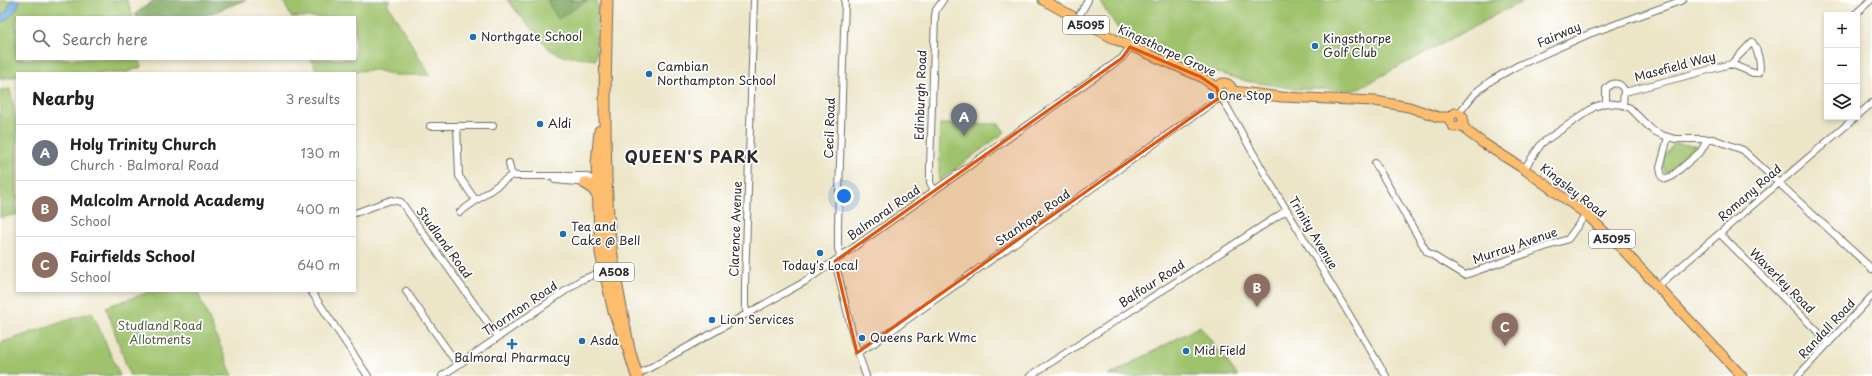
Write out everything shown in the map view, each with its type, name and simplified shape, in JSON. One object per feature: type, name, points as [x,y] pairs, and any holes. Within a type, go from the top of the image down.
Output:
[{"type":"highway","name":"A508","points":[[607,0],[601,253],[609,269]]},
{"type":"highway","points":[[602,162],[585,180],[603,195]]},
{"type":"highway","points":[[598,182],[602,180],[602,162]]},
{"type":"highway","name":"A508","points":[[598,182],[608,210],[606,220],[607,258],[614,312],[629,350],[637,376]]},
{"type":"main road","name":"Kingsthorpe Grove","points":[[1043,0],[1077,20],[1130,47],[1201,77],[1217,88]]},
{"type":"main road","points":[[1225,83],[1229,84],[1233,91],[1230,97],[1221,99],[1216,93],[1217,88],[1220,84],[1225,83]]},
{"type":"main road","name":"Kingsley Road","points":[[1233,91],[1282,97],[1375,101],[1409,107],[1438,117],[1450,117],[1450,124],[1454,127],[1462,124],[1468,132],[1483,143],[1524,169],[1586,214],[1658,286],[1742,376]]},
{"type":"main road","points":[[1450,117],[1459,113],[1464,119],[1462,124]]},
{"type":"street","name":"Clarence Avenue","points":[[747,314],[745,306],[745,285],[754,0]]},
{"type":"street","name":"Cecil Road","points":[[840,257],[838,249],[838,224],[845,0]]},
{"type":"street","name":"Edinburgh Road","points":[[934,191],[930,182],[930,166],[935,16],[936,10],[943,0]]},
{"type":"street","points":[[1077,20],[1088,0]]},
{"type":"street","name":"Fairway","points":[[1459,113],[1475,93],[1492,80],[1517,66],[1589,34],[1683,0]]},
{"type":"street","points":[[1857,12],[1871,0]]},
{"type":"street","name":"Masefield Way","points":[[1625,92],[1731,64],[1752,42],[1755,46],[1761,69],[1759,73],[1753,73],[1731,64]]},
{"type":"street","name":"Balmoral Road","points":[[637,376],[806,281],[1122,58],[1130,47]]},
{"type":"street","name":"Masefield Way","points":[[1606,103],[1606,91],[1610,85],[1618,84],[1625,92],[1623,105]]},
{"type":"street","name":"Trinity Avenue","points":[[1221,99],[1386,376]]},
{"type":"street","name":"Stanhope Road","points":[[857,353],[874,343],[1221,99]]},
{"type":"street","points":[[1524,169],[1542,142],[1597,106],[1606,103],[1623,105],[1630,108],[1652,130],[1668,138],[1708,138],[1743,150],[1872,269]]},
{"type":"street","name":"Romany Road","points":[[1860,114],[1872,103]]},
{"type":"street","name":"Romany Road","points":[[1658,286],[1853,120]]},
{"type":"street","points":[[430,126],[493,126]]},
{"type":"street","points":[[457,126],[459,176],[476,201]]},
{"type":"street","points":[[1668,138],[1660,168],[1662,178],[1666,179],[1671,177],[1701,151],[1708,138]]},
{"type":"street","points":[[509,163],[512,175]]},
{"type":"street","name":"Murray Avenue","points":[[1375,164],[1426,252],[1465,275],[1568,239],[1586,214]]},
{"type":"street","points":[[460,212],[512,175]]},
{"type":"street","points":[[512,175],[518,177],[598,182]]},
{"type":"street","name":"Studland Road","points":[[356,212],[391,200],[401,202],[498,337]]},
{"type":"street","name":"Balfour Road","points":[[1030,376],[1287,210]]},
{"type":"street","name":"Waverley Road","points":[[1720,234],[1829,343]]},
{"type":"street","points":[[835,261],[857,353],[866,376]]},
{"type":"street","name":"Thornton Road","points":[[442,376],[581,280],[609,269]]},
{"type":"street","points":[[406,291],[458,365]]},
{"type":"street","points":[[312,292],[368,376]]},
{"type":"street","name":"Randall Road","points":[[1798,376],[1872,296]]},
{"type":"highlighted area","points":[[1130,47],[1201,77],[1217,88],[1219,98],[1122,168],[857,353],[835,261],[1122,58]]},
{"type":"green space","points":[[0,0],[127,0],[133,16],[16,16],[16,60],[140,60],[141,67],[128,72],[45,72],[44,70],[34,72],[16,72],[16,76],[0,79]]},
{"type":"green space","points":[[154,0],[246,0],[204,16],[136,16],[135,14]]},
{"type":"green space","points":[[283,0],[391,0],[387,3],[430,75],[394,75],[376,70],[318,72],[312,60],[356,60],[356,16],[291,16]]},
{"type":"green space","points":[[507,0],[597,0],[596,60],[563,56],[550,50]]},
{"type":"green space","points":[[547,0],[588,0],[558,19]]},
{"type":"green space","points":[[1101,0],[1528,0],[1505,10],[1355,90],[1297,89],[1246,81],[1212,71],[1164,52],[1119,30],[1100,2]]},
{"type":"green space","points":[[10,89],[16,120],[16,214],[0,218],[0,90]]},
{"type":"green space","points":[[940,124],[999,124],[1005,132],[939,181]]},
{"type":"green space","points":[[1674,144],[1696,145],[1698,148],[1672,173],[1665,173],[1665,157]]},
{"type":"green space","name":"Studland Road Allotments","points":[[149,292],[197,292],[233,376],[130,376],[106,307]]},
{"type":"green space","points":[[92,312],[120,376],[0,376],[0,343]]},
{"type":"green space","name":"Mid Field","points":[[1200,326],[1238,376],[1108,376]]},
{"type":"water","points":[[11,0],[20,0],[13,14],[0,23],[0,16],[7,11]]},
{"type":"place","name":"Northgate School","points":[[473,37]]},
{"type":"place","name":"Kingsthorpe Golf Club","points":[[1315,46]]},
{"type":"place","name":"Cambian Northampton School","points":[[649,74]]},
{"type":"place","name":"One Stop","points":[[1211,96]]},
{"type":"place","name":"Aldi","points":[[540,124]]},
{"type":"place","name":"Holy Trinity Church","points":[[964,136]]},
{"type":"place","name":"Tea and Cake @ Bell","points":[[563,234]]},
{"type":"place","name":"Today's Local","points":[[820,253]]},
{"type":"place","name":"Malcolm Arnold Academy","points":[[1257,307]]},
{"type":"place","name":"Lion Services","points":[[712,320]]},
{"type":"place","name":"Queens Park Wmc","points":[[862,338]]},
{"type":"place","name":"Asda","points":[[582,341]]},
{"type":"place","name":"Balmoral Pharmacy","points":[[512,344]]},
{"type":"place","name":"Fairfields School","points":[[1505,346]]},
{"type":"place","name":"Mid Field","points":[[1186,351]]},
{"type":"district","name":"QUEEN'S PARK","points":[[692,157]]}]
